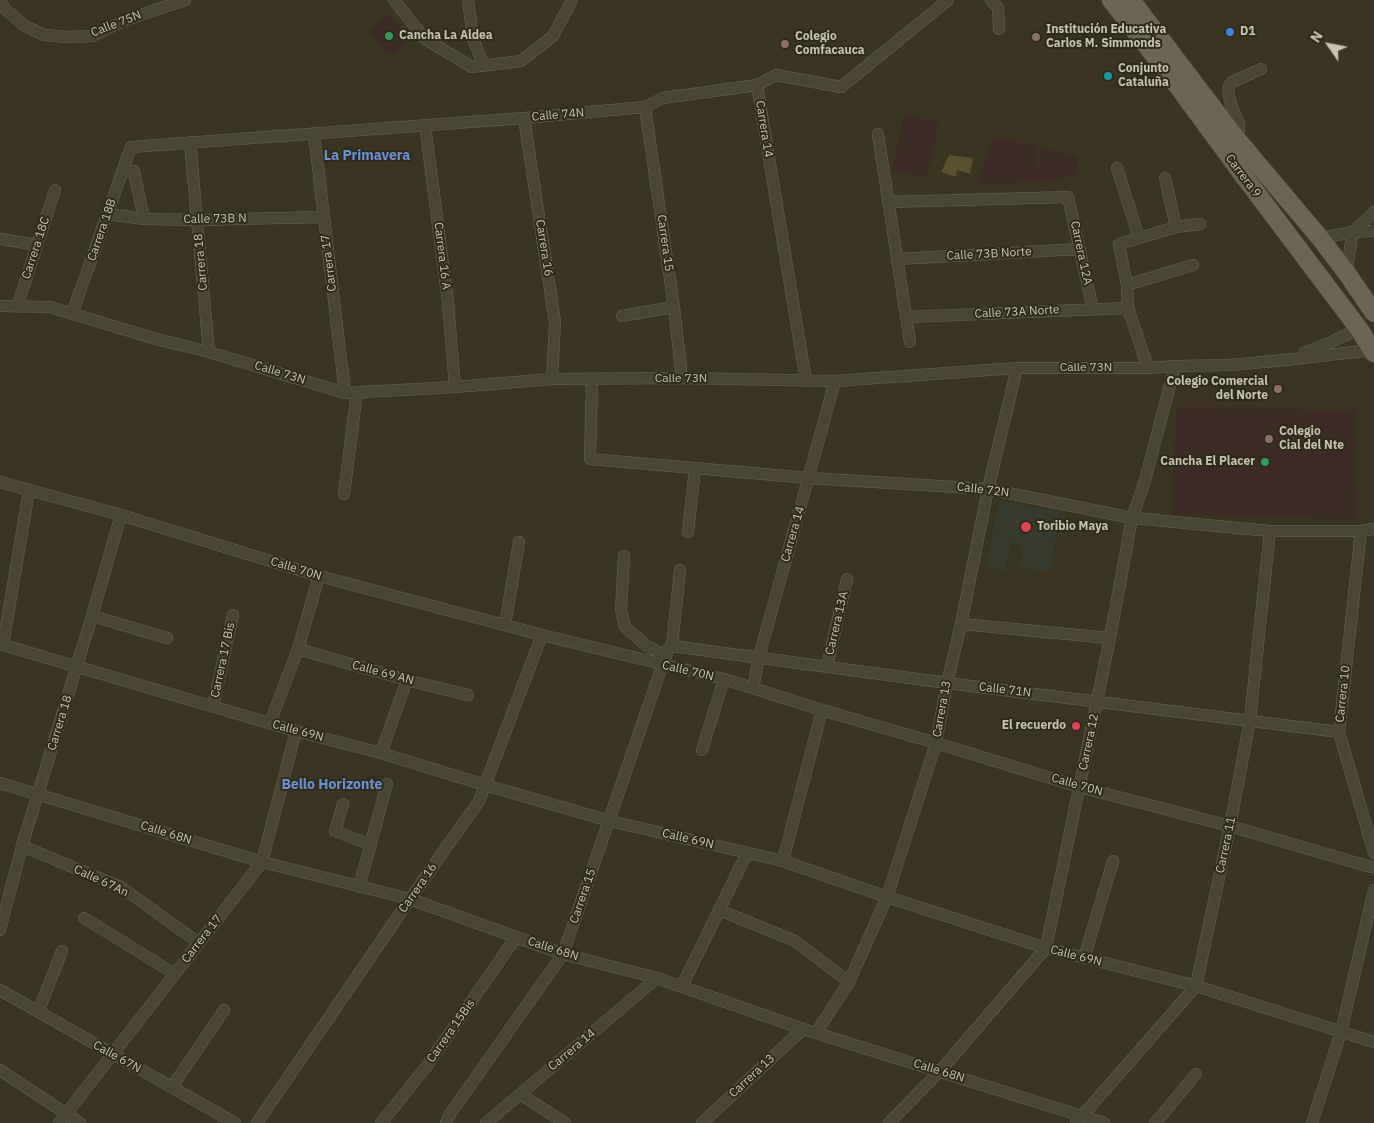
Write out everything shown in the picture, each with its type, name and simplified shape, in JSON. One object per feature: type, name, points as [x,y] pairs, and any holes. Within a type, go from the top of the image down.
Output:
[{"type":"main road","name":"Carrera 9","points":[[1111,0],[1232,160],[1366,331],[1374,353]]},
{"type":"main road","name":"Carrera 9","points":[[1131,0],[1235,137],[1320,238],[1374,313]]},
{"type":"street","name":"Calle 75N","points":[[0,0],[5,10],[25,26],[44,35],[68,37],[93,36],[123,21],[185,0]]},
{"type":"street","points":[[394,0],[425,39],[472,67],[521,61],[553,36],[572,0]]},
{"type":"street","points":[[468,0],[473,38],[484,66]]},
{"type":"street","name":"Calle 74N","points":[[131,147],[524,118],[645,107],[663,98],[757,85],[776,74],[841,87],[948,0]]},
{"type":"street","points":[[991,0],[998,8],[999,29]]},
{"type":"street","points":[[1235,137],[1239,131],[1239,123],[1232,108],[1228,91],[1229,86],[1232,82],[1261,69]]},
{"type":"street","name":"Carrera 14","points":[[757,85],[806,381]]},
{"type":"street","name":"Carrera 15","points":[[645,107],[674,307],[682,378]]},
{"type":"street","name":"Carrera 16","points":[[524,118],[555,322],[552,379]]},
{"type":"street","name":"Carrera 16 A","points":[[425,125],[448,302],[455,387]]},
{"type":"street","name":"Carrera 17","points":[[314,133],[324,217],[351,392],[344,494]]},
{"type":"street","points":[[878,134],[910,342]]},
{"type":"street","name":"Carrera 18","points":[[190,142],[209,352]]},
{"type":"street","name":"Carrera 18B","points":[[72,314],[131,147]]},
{"type":"street","points":[[1117,168],[1139,238]]},
{"type":"street","points":[[123,170],[134,170],[144,219]]},
{"type":"street","points":[[1165,178],[1176,227]]},
{"type":"street","name":"Carrera 18C","points":[[17,307],[55,190]]},
{"type":"street","name":"Carrera 12A","points":[[889,202],[1068,197],[1093,309]]},
{"type":"street","points":[[1346,272],[1353,232],[1374,212]]},
{"type":"street","name":"Calle 73B N","points":[[107,214],[144,219],[197,220],[324,217]]},
{"type":"street","points":[[1148,368],[1128,308],[1127,285],[1119,244],[1176,227],[1200,224]]},
{"type":"street","points":[[1320,238],[1353,232],[1374,231]]},
{"type":"street","points":[[0,239],[37,245]]},
{"type":"street","name":"Calle 73B Norte","points":[[898,259],[1080,249]]},
{"type":"street","points":[[1127,285],[1192,265]]},
{"type":"street","name":"Calle 73N","points":[[0,306],[50,307],[156,339],[351,392],[455,387],[552,379],[682,378],[835,381],[1017,368],[1148,368],[1229,365],[1362,350],[1374,353]]},
{"type":"street","points":[[622,316],[674,307]]},
{"type":"street","name":"Calle 73A Norte","points":[[907,317],[1128,308]]},
{"type":"street","points":[[1286,360],[1331,342],[1366,331]]},
{"type":"street","name":"Carrera 12","points":[[895,1122],[1046,948],[1110,638],[1132,518],[1144,484],[1175,366]]},
{"type":"street","name":"Carrera 13","points":[[816,1033],[849,982],[887,897],[936,743],[946,683],[962,624],[988,489],[1017,368]]},
{"type":"street","name":"Calle 72N","points":[[592,380],[590,459],[809,478],[988,489],[1132,518],[1270,531],[1374,529]]},
{"type":"street","name":"Carrera 14","points":[[753,688],[759,657],[835,381]]},
{"type":"street","points":[[688,532],[695,468]]},
{"type":"street","name":"Calle 70N","points":[[0,482],[121,516],[319,576],[505,625],[664,660],[822,710],[1080,786],[1230,826],[1374,868]]},
{"type":"street","points":[[1,644],[29,491]]},
{"type":"street","name":"Carrera 18","points":[[0,930],[22,846],[121,516]]},
{"type":"street","name":"Carrera 10","points":[[1361,530],[1339,732],[1374,853]]},
{"type":"street","name":"Carrera 11","points":[[1079,1119],[1196,986],[1250,720],[1270,531]]},
{"type":"street","points":[[505,625],[519,542]]},
{"type":"street","points":[[624,556],[621,610],[625,627],[664,660]]},
{"type":"street","points":[[672,646],[680,570]]},
{"type":"street","points":[[270,723],[298,649],[319,576]]},
{"type":"street","name":"Carrera 13A","points":[[827,666],[847,579]]},
{"type":"street","name":"Carrera 17 Bis","points":[[213,706],[233,615]]},
{"type":"street","points":[[92,616],[167,638]]},
{"type":"street","points":[[962,624],[1110,638]]},
{"type":"street","name":"Carrera 16","points":[[258,1123],[480,801],[484,785],[542,634]]},
{"type":"street","name":"Calle 69N","points":[[1,644],[610,821],[783,861],[887,897],[1046,948],[1196,986],[1374,1042]]},
{"type":"street","name":"Carrera 15","points":[[446,1123],[450,1114],[563,954],[664,660],[668,649],[672,646]]},
{"type":"street","name":"Calle 71N","points":[[672,646],[946,683],[1339,732]]},
{"type":"street","name":"Calle 69 AN","points":[[298,649],[468,695]]},
{"type":"street","points":[[702,750],[724,679]]},
{"type":"street","points":[[381,753],[408,680]]},
{"type":"street","points":[[783,861],[822,710]]},
{"type":"street","name":"Carrera 17","points":[[59,1123],[262,862],[296,731]]},
{"type":"street","name":"Calle 68N","points":[[0,783],[262,862],[410,900],[563,954],[657,978],[816,1033],[940,1070],[1079,1119],[1104,1123]]},
{"type":"street","points":[[359,887],[387,784]]},
{"type":"street","points":[[344,804],[335,830],[371,845]]},
{"type":"street","name":"Calle 67An","points":[[22,846],[121,887],[199,943]]},
{"type":"street","points":[[682,986],[747,853]]},
{"type":"street","points":[[1084,958],[1113,861]]},
{"type":"street","points":[[1312,1123],[1341,1032],[1374,890]]},
{"type":"street","points":[[719,910],[795,941],[849,982]]},
{"type":"street","points":[[84,918],[175,974]]},
{"type":"street","name":"Carrera 15Bis","points":[[381,1123],[426,1067],[516,937]]},
{"type":"street","points":[[38,1012],[62,951]]},
{"type":"street","name":"Carrera 14","points":[[486,1123],[657,978]]},
{"type":"street","name":"Calle 67N","points":[[0,990],[235,1123]]},
{"type":"street","points":[[172,1087],[224,1010]]},
{"type":"street","name":"Carrera 13","points":[[702,1123],[803,1028]]},
{"type":"street","points":[[0,1070],[80,1123]]},
{"type":"street","points":[[1155,1123],[1196,1074]]},
{"type":"street","points":[[520,1094],[565,1123]]},
{"type":"shaded area","name":"Cancha La Aldea","points":[[390,14],[410,40],[388,56],[369,31]]},
{"type":"shaded area","points":[[904,114],[939,123],[926,177],[892,171]]},
{"type":"shaded area","points":[[993,137],[1037,147],[1037,177],[1042,148],[1076,156],[1079,175],[1037,182],[977,184]]},
{"type":"shaded area","points":[[949,155],[973,158],[970,174],[957,170],[956,177],[941,172]]},
{"type":"shaded area","name":"Cancha El Placer","points":[[1177,408],[1355,410],[1357,520],[1171,514]]},
{"type":"shaded area","name":"Toribio Maya","points":[[999,500],[1060,512],[1050,573],[1020,567],[1023,545],[1012,542],[1005,571],[986,567]]},
{"type":"place","name":"D1","points":[[1230,32]]},
{"type":"place","name":"Cancha La Aldea","points":[[389,36]]},
{"type":"place","name":"Institución Educativa Carlos M. Simmonds","points":[[1036,37]]},
{"type":"place","name":"Colegio Comfacauca","points":[[785,44]]},
{"type":"place","name":"Conjunto Cataluña","points":[[1108,76]]},
{"type":"place","name":"Colegio Comercial del Norte","points":[[1278,389]]},
{"type":"place","name":"Colegio Cial del Nte","points":[[1269,439]]},
{"type":"place","name":"Cancha El Placer","points":[[1265,462]]},
{"type":"place","name":"Toribio Maya","points":[[1026,527]]},
{"type":"place","name":"El recuerdo","points":[[1076,726]]},
{"type":"district","name":"La Primavera","points":[[367,156]]},
{"type":"district","name":"Bello Horizonte","points":[[332,785]]}]
